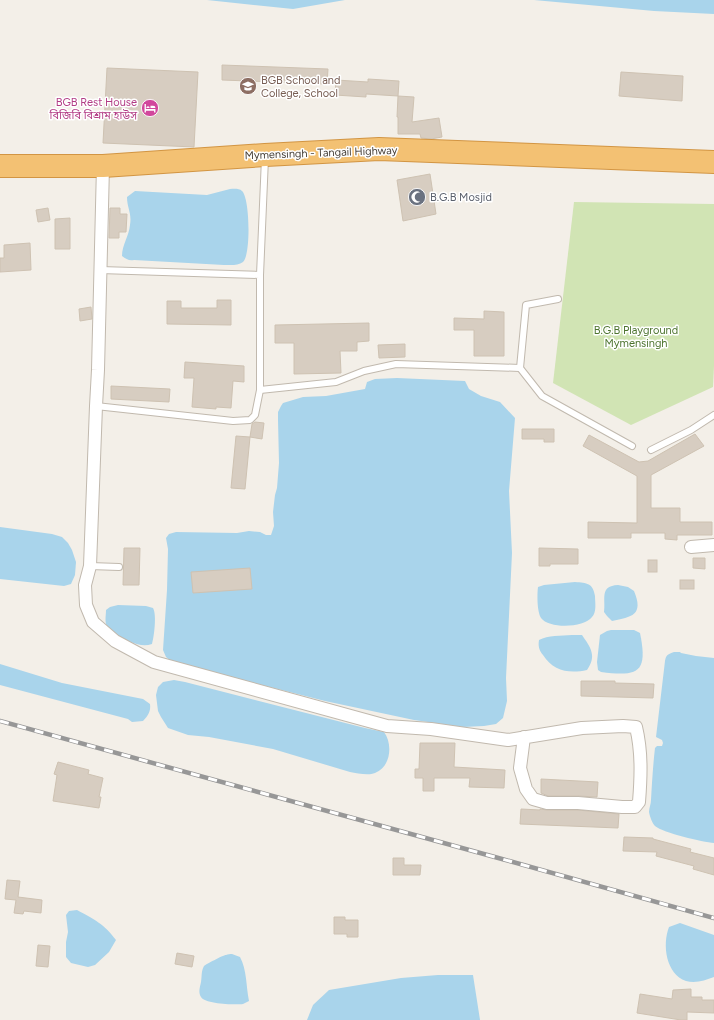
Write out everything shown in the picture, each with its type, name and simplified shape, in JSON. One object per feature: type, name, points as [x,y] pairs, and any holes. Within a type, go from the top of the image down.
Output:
[{"type":"highway","name":"Mymensingh - Tangail Highway","points":[[0,166],[103,166],[379,149],[714,162]]},
{"type":"street","points":[[103,166],[98,370],[90,566],[85,585],[86,606],[93,622],[115,642],[154,662],[387,726],[431,729],[508,740],[524,737],[582,728],[623,726],[636,727],[640,741],[641,762],[639,802],[635,807],[622,807],[578,803],[547,803],[533,799],[526,789],[520,768],[524,737]]},
{"type":"street","points":[[691,547],[714,545]]},
{"type":"lane","points":[[96,406],[233,421],[250,420],[255,415],[260,390],[260,274],[265,155]]},
{"type":"lane","points":[[100,270],[260,274]]},
{"type":"lane","points":[[558,299],[526,305],[520,368],[542,396],[632,446]]},
{"type":"lane","points":[[260,390],[336,382],[364,371],[396,364],[520,368]]},
{"type":"lane","points":[[651,450],[691,430],[714,415]]},
{"type":"lane","points":[[90,566],[119,567]]},
{"type":"green space","name":"B.G.B Playground Mymensingh","points":[[574,202],[714,204],[713,387],[631,425],[553,383]]},
{"type":"water","points":[[207,0],[345,0],[293,9]]},
{"type":"water","points":[[534,0],[714,0],[714,14],[654,11]]},
{"type":"water","points":[[230,189],[241,190],[245,196],[247,204],[248,238],[246,257],[243,262],[234,265],[224,265],[131,260],[122,256],[130,221],[127,197],[135,191],[207,195]]},
{"type":"water","points":[[397,378],[465,381],[469,389],[481,396],[500,402],[515,418],[509,491],[512,553],[506,678],[507,701],[503,718],[496,724],[463,727],[414,720],[325,701],[172,662],[166,657],[163,650],[167,590],[168,549],[166,538],[169,534],[176,532],[237,533],[249,531],[271,535],[274,526],[273,512],[279,463],[278,412],[283,403],[303,397],[326,396],[365,389],[367,382],[375,379]]},
{"type":"water","points":[[0,527],[52,534],[62,537],[72,550],[76,562],[75,575],[71,584],[64,586],[0,579]]},
{"type":"water","points":[[575,582],[589,584],[593,588],[595,596],[594,615],[588,621],[574,625],[566,626],[545,622],[541,618],[539,612],[537,598],[538,587]]},
{"type":"water","points":[[618,585],[628,587],[634,591],[638,605],[634,614],[612,621],[604,612],[605,594],[608,588]]},
{"type":"water","points":[[118,605],[146,606],[153,608],[155,621],[152,644],[143,645],[134,643],[111,632],[106,622],[106,610],[110,607]]},
{"type":"water","points":[[611,630],[634,630],[640,633],[643,656],[638,669],[624,674],[601,672],[598,670],[597,662],[600,635]]},
{"type":"water","points":[[582,635],[592,652],[592,660],[587,670],[574,672],[557,668],[547,660],[540,650],[539,640],[543,638],[550,636]]},
{"type":"water","points":[[674,652],[714,658],[714,843],[683,837],[659,829],[653,823],[649,812],[655,748],[657,746],[662,746],[663,743],[662,740],[656,737],[665,661],[666,657],[670,653]]},
{"type":"water","points":[[0,664],[62,683],[143,699],[150,704],[150,711],[143,721],[132,722],[128,719],[0,685]]},
{"type":"water","points":[[174,680],[384,732],[389,743],[389,755],[387,761],[380,770],[375,773],[359,774],[273,749],[209,737],[188,735],[168,728],[158,711],[156,695],[158,687],[163,682]]},
{"type":"water","points":[[77,910],[98,922],[116,940],[109,952],[95,965],[88,967],[71,963],[66,957],[68,932],[66,915],[69,911]]},
{"type":"water","points":[[680,923],[714,935],[714,977],[693,982],[686,981],[679,977],[670,966],[666,950],[667,934],[669,927]]},
{"type":"water","points":[[228,954],[240,957],[242,962],[249,1001],[243,1004],[220,1004],[208,1001],[201,997],[199,991],[204,966]]},
{"type":"water","points":[[438,975],[473,975],[480,1020],[307,1020],[313,1005],[329,990],[401,978]]},
{"type":"building","points":[[222,65],[328,69],[327,84],[222,80]]},
{"type":"building","name":"BGB Rest House বিজিবি বিশ্রাম হাউস","points":[[107,68],[198,72],[194,147],[103,143]]},
{"type":"building","points":[[621,72],[683,76],[682,101],[619,96]]},
{"type":"building","points":[[368,79],[399,81],[398,96],[366,94],[366,97],[335,95],[336,80],[368,82]]},
{"type":"building","points":[[398,96],[414,97],[412,122],[439,118],[442,137],[431,139],[421,138],[420,134],[398,134]]},
{"type":"building","name":"B.G.B Mosjid","points":[[430,174],[436,214],[403,221],[397,180]]},
{"type":"building","points":[[48,208],[50,220],[38,222],[36,210]]},
{"type":"building","points":[[110,208],[120,208],[120,214],[127,214],[126,232],[119,232],[119,238],[109,238]]},
{"type":"building","points":[[70,218],[70,249],[55,249],[55,219]]},
{"type":"building","points":[[30,243],[31,270],[0,272],[0,258],[4,258],[4,245]]},
{"type":"building","points":[[217,300],[231,300],[231,325],[167,324],[167,301],[181,301],[181,308],[217,308]]},
{"type":"building","points":[[91,307],[92,319],[80,321],[79,309]]},
{"type":"building","points":[[484,311],[504,312],[504,356],[474,356],[474,330],[454,330],[454,318],[484,319]]},
{"type":"building","points":[[369,323],[369,341],[357,342],[357,351],[340,351],[341,373],[294,374],[294,343],[275,343],[275,325]]},
{"type":"building","points":[[405,344],[405,357],[379,358],[378,345]]},
{"type":"building","points":[[185,362],[244,366],[244,382],[233,381],[231,408],[216,407],[216,409],[192,407],[194,378],[184,378]]},
{"type":"building","points":[[111,386],[170,389],[169,402],[111,399]]},
{"type":"building","points":[[255,422],[264,423],[262,439],[250,437],[252,424]]},
{"type":"building","points":[[522,429],[554,429],[554,442],[544,442],[544,439],[522,439]]},
{"type":"building","points":[[695,434],[704,446],[651,475],[651,508],[680,508],[680,522],[712,522],[712,535],[677,535],[677,540],[665,539],[665,533],[631,533],[631,538],[588,538],[588,522],[637,523],[637,476],[583,446],[589,435],[639,462],[648,461]]},
{"type":"building","points":[[236,436],[250,437],[245,489],[231,488]]},
{"type":"building","points":[[124,548],[140,548],[139,585],[123,585]]},
{"type":"building","points":[[539,548],[578,549],[578,564],[550,564],[550,566],[539,566]]},
{"type":"building","points":[[693,558],[705,558],[705,569],[693,568]]},
{"type":"building","points":[[648,560],[657,560],[657,572],[648,572]]},
{"type":"building","points":[[250,568],[252,589],[193,593],[191,572]]},
{"type":"building","points":[[680,580],[694,580],[694,589],[680,589]]},
{"type":"building","points":[[581,681],[615,681],[615,683],[654,684],[653,698],[581,696]]},
{"type":"building","points":[[420,743],[455,743],[454,767],[505,770],[504,788],[469,787],[470,778],[434,778],[434,791],[423,791],[423,778],[415,778],[415,769],[419,769]]},
{"type":"building","points":[[58,762],[89,770],[88,774],[103,778],[99,797],[101,797],[99,808],[53,801],[57,775],[54,774]]},
{"type":"building","points":[[541,779],[598,782],[597,797],[548,796],[541,793]]},
{"type":"building","points":[[521,809],[578,810],[619,814],[618,828],[520,824]]},
{"type":"building","points":[[624,837],[653,838],[691,849],[690,852],[714,858],[714,875],[693,869],[694,866],[656,856],[657,852],[623,851]]},
{"type":"building","points":[[393,858],[404,858],[404,865],[421,865],[420,875],[393,875]]},
{"type":"building","points":[[7,880],[20,881],[18,897],[42,900],[41,913],[24,911],[23,914],[14,913],[16,900],[5,899]]},
{"type":"building","points":[[334,917],[345,917],[345,920],[358,920],[358,937],[347,937],[347,934],[334,934]]},
{"type":"building","points":[[38,945],[50,946],[48,967],[36,966]]},
{"type":"building","points":[[177,953],[194,956],[192,967],[175,964]]},
{"type":"building","points":[[691,989],[691,997],[702,997],[702,1000],[714,1000],[714,1013],[687,1012],[687,1020],[681,1020],[637,1013],[640,994],[672,999],[673,990]]},
{"type":"railway","points":[[0,721],[714,918]]},
{"type":"place","name":"BGB School and College, School","points":[[248,86]]},
{"type":"place","name":"BGB Rest House বিজিবি বিশ্রাম হাউস","points":[[150,108]]},
{"type":"place","name":"B.G.B Mosjid","points":[[417,197]]}]
